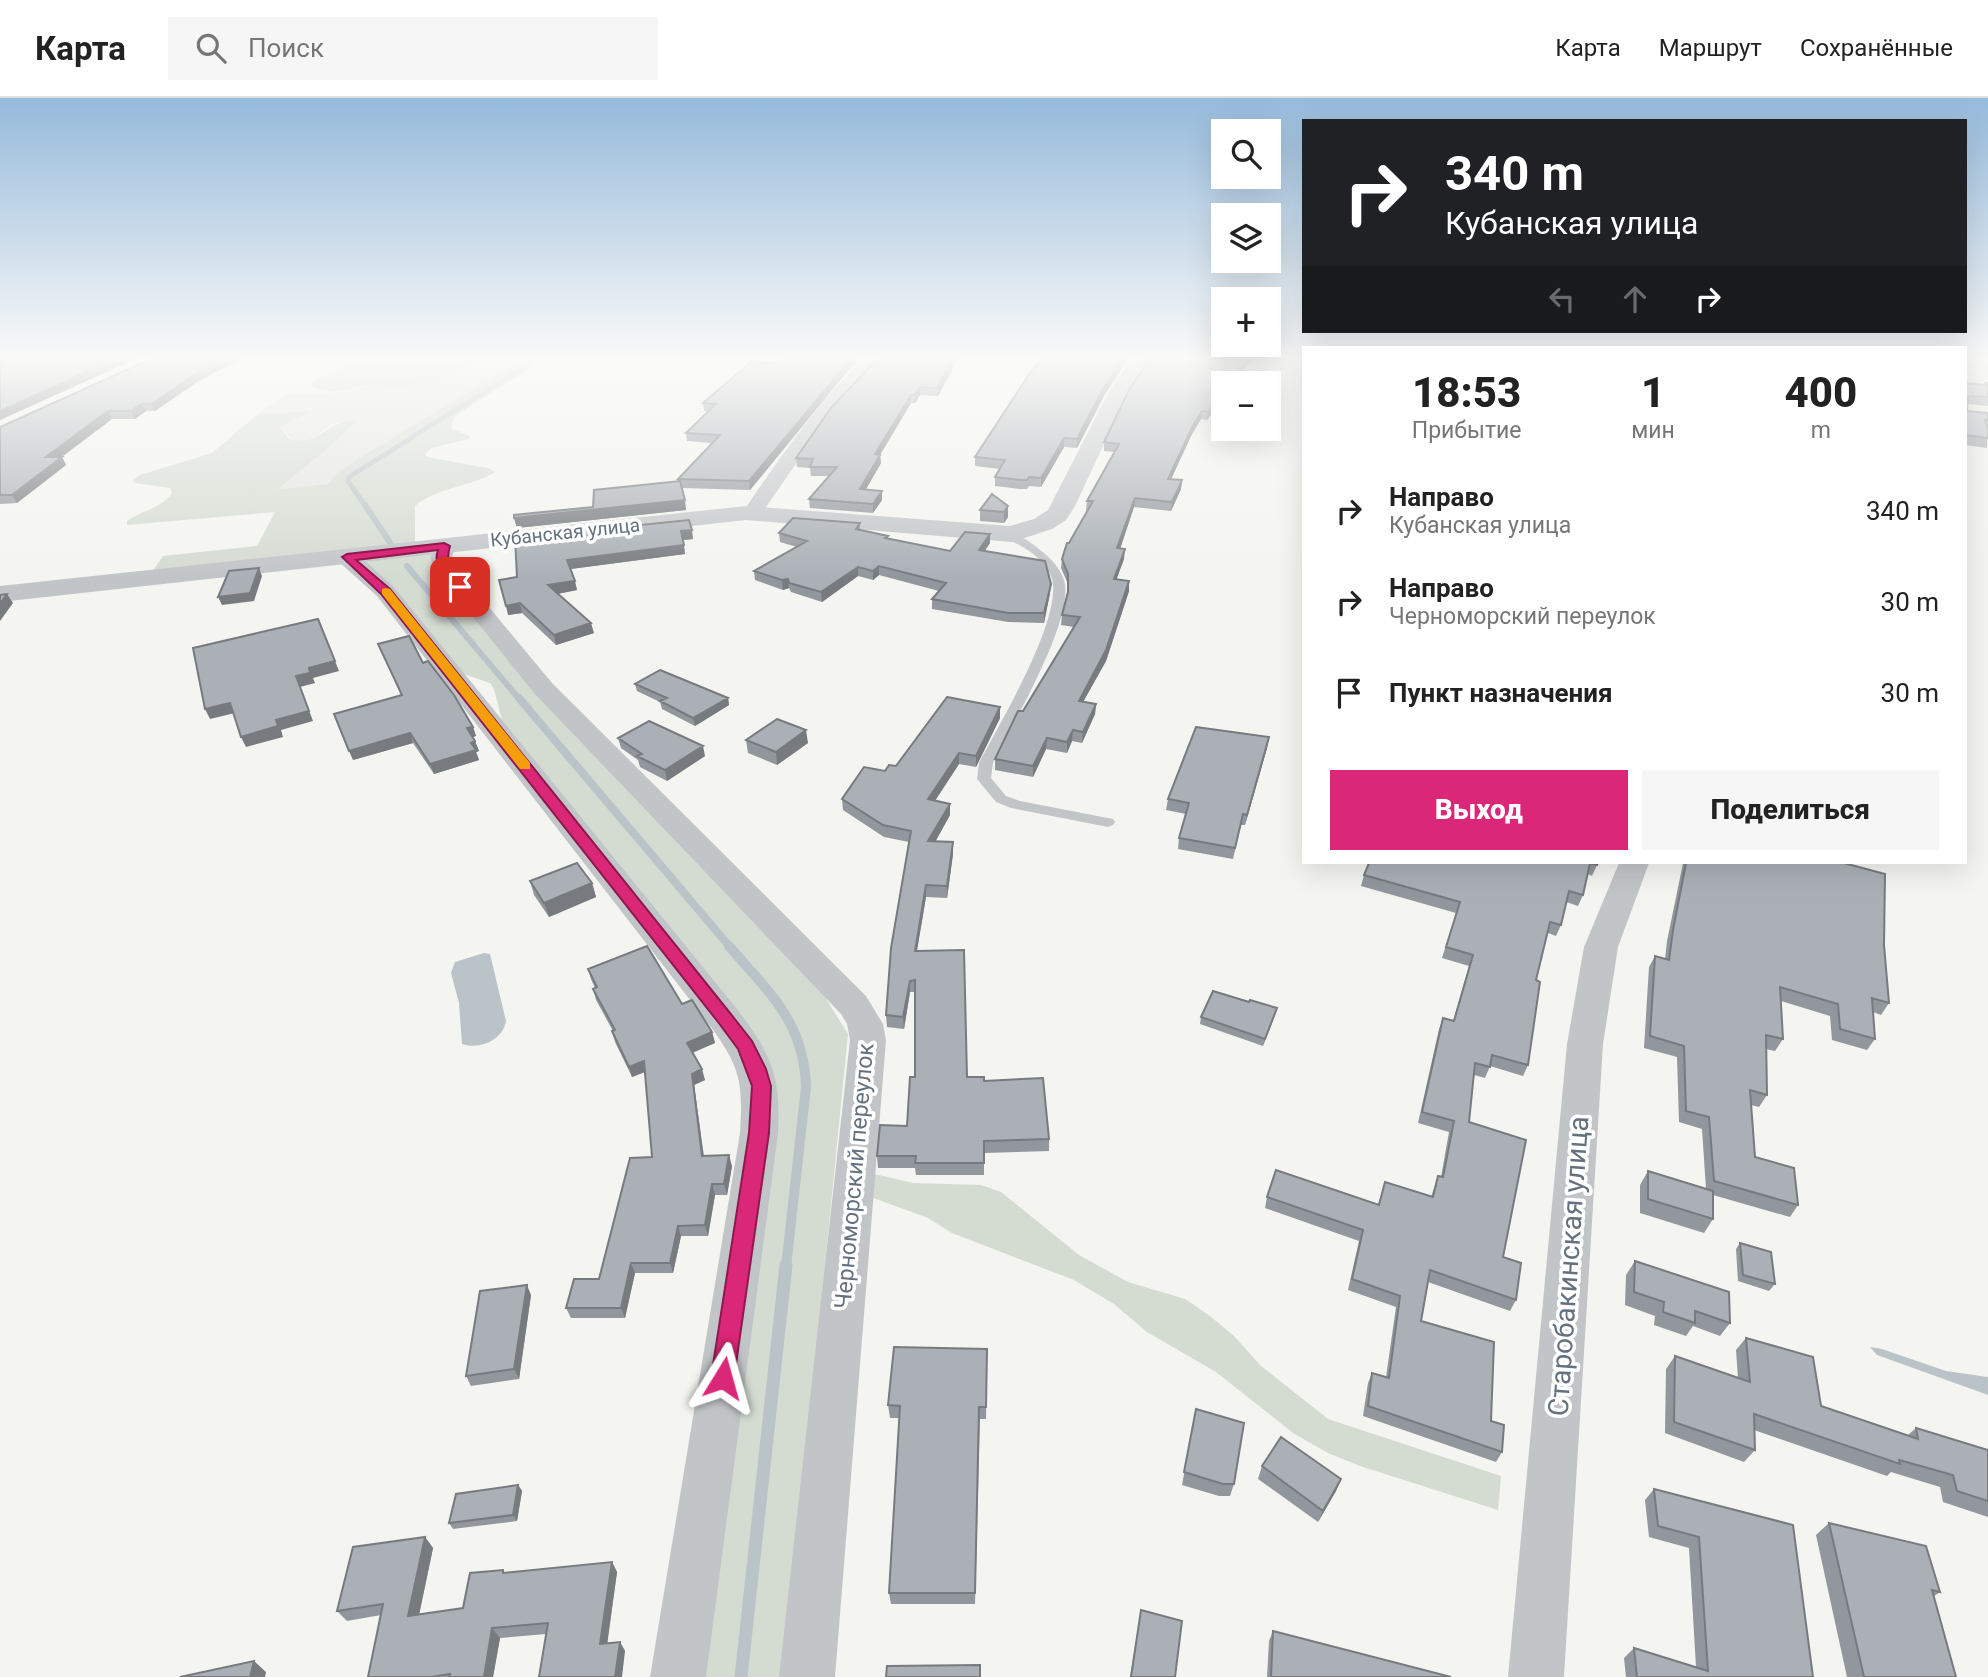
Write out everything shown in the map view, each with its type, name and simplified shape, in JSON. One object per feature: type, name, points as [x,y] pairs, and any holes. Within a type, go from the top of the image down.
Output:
[{"type":"street","points":[[752,513],[811,431]]},
{"type":"street","name":"Кубанская улица","points":[[0,594],[752,513],[1006,534],[1035,528],[1057,515],[1099,431]]},
{"type":"street","name":"Черноморский переулок","points":[[444,546],[440,558],[443,566],[543,688],[854,1005],[865,1024],[866,1054],[807,1677]]},
{"type":"street","points":[[347,557],[386,591],[724,1018],[745,1046],[757,1069],[761,1086],[759,1133],[678,1677]]},
{"type":"street","name":"Старобакинская улица","points":[[1536,1677],[1585,1044],[1601,947],[1634,864]]},
{"type":"lane","points":[[1006,534],[1032,549],[1050,565],[1059,584],[1060,597],[1053,625],[986,764],[984,779],[1001,799],[1108,822]]},
{"type":"shaded area","points":[[238,431],[283,431],[289,439],[306,441],[327,431],[346,431],[278,489],[328,484],[337,473],[404,431],[457,431],[470,436],[469,439],[432,448],[425,454],[427,457],[488,468],[495,472],[433,495],[415,506],[415,546],[150,575],[163,556],[257,546],[275,512],[127,525],[127,521],[163,502],[172,493],[170,488],[134,483],[133,480],[140,475],[212,453]]},
{"type":"shaded area","points":[[283,431],[323,431],[310,440],[294,442]]},
{"type":"shaded area","points":[[346,431],[405,431],[337,473],[328,484],[278,489],[283,482],[334,443]]},
{"type":"shaded area","points":[[433,552],[825,997],[848,1034],[784,1677],[689,1677],[772,1087],[504,728],[490,683],[458,672],[362,562]]},
{"type":"shaded area","points":[[484,953],[490,954],[506,1021],[496,1038],[490,1042],[469,1046],[462,1044],[459,1003],[451,973],[455,962]]},
{"type":"shaded area","points":[[870,1173],[913,1183],[981,1185],[1001,1192],[1079,1255],[1128,1282],[1185,1299],[1210,1316],[1234,1336],[1261,1366],[1328,1419],[1501,1476],[1498,1510],[1360,1466],[1328,1453],[1293,1433],[1216,1372],[1147,1332],[1114,1304],[1074,1280],[952,1233],[928,1218],[868,1196]]},
{"type":"shaded area","points":[[1870,1347],[1946,1371],[1988,1377],[1988,1395],[1877,1355]]},
{"type":"building","points":[[0,431],[81,431],[46,457],[62,457],[12,495],[0,495]]},
{"type":"building","points":[[688,431],[791,431],[749,481],[678,479],[720,435],[686,433]]},
{"type":"building","points":[[815,431],[889,431],[875,454],[880,455],[860,489],[882,491],[873,504],[809,499],[837,467],[810,467],[813,459],[796,458]]},
{"type":"building","points":[[992,431],[1081,431],[1077,439],[1064,438],[1041,478],[1029,477],[1027,480],[1020,480],[995,477],[1005,460],[975,457]]},
{"type":"building","points":[[1109,431],[1190,431],[1168,479],[1182,480],[1172,502],[1135,498],[1117,548],[1125,549],[1114,579],[1129,581],[1106,650],[1079,701],[1096,704],[1083,732],[1073,730],[1067,742],[1047,738],[1033,766],[995,759],[1018,711],[1023,711],[1080,617],[1062,615],[1068,592],[1068,574],[1062,559],[1067,543],[1093,501],[1087,501],[1119,444],[1104,442]]},
{"type":"building","points":[[1967,431],[1988,431],[1988,438],[1967,435]]},
{"type":"building","points":[[680,481],[685,500],[514,518],[514,515],[593,507],[594,490]]},
{"type":"building","points":[[992,494],[1008,506],[1004,512],[980,510]]},
{"type":"building","points":[[793,518],[860,523],[856,529],[888,536],[885,538],[950,551],[965,532],[990,534],[979,550],[1045,561],[1051,584],[1044,613],[1008,613],[932,599],[946,583],[879,566],[873,571],[858,567],[821,592],[789,583],[788,579],[782,580],[754,571],[807,541],[779,533]]},
{"type":"building","points":[[689,520],[692,530],[681,531],[684,545],[567,560],[575,581],[548,585],[591,623],[554,635],[520,603],[506,606],[499,580],[517,577],[515,538]]},
{"type":"building","points":[[259,568],[250,593],[218,597],[229,571]]},
{"type":"building","points":[[7,594],[0,604],[0,595]]},
{"type":"building","points":[[318,619],[335,661],[309,668],[310,673],[296,676],[309,711],[276,720],[278,726],[241,737],[230,703],[205,709],[193,648]]},
{"type":"building","points":[[409,636],[423,663],[428,661],[454,695],[473,727],[467,728],[475,741],[471,743],[476,750],[430,764],[410,733],[349,751],[334,714],[402,695],[378,644]]},
{"type":"building","points":[[660,670],[728,698],[693,718],[660,701],[667,698],[635,684]]},
{"type":"building","points":[[947,697],[1000,707],[976,756],[959,753],[928,799],[950,804],[928,841],[953,842],[947,886],[926,885],[915,951],[964,950],[967,1077],[984,1077],[984,1081],[1043,1078],[1049,1139],[984,1141],[984,1163],[915,1163],[916,1156],[877,1156],[880,1125],[907,1126],[910,1077],[915,1077],[915,980],[910,981],[903,1017],[886,1015],[891,948],[911,831],[883,825],[842,799],[864,767],[885,771],[889,765],[896,766]]},
{"type":"building","points":[[777,719],[806,730],[776,752],[746,740]]},
{"type":"building","points":[[649,721],[703,746],[665,770],[637,756],[642,754],[618,738]]},
{"type":"building","points":[[1196,727],[1269,737],[1247,815],[1243,814],[1235,848],[1179,838],[1189,803],[1168,799]]},
{"type":"building","points":[[577,863],[592,883],[544,903],[530,881]]},
{"type":"building","points":[[1369,864],[1590,864],[1583,895],[1569,891],[1561,925],[1550,922],[1536,980],[1540,982],[1528,1065],[1492,1055],[1490,1067],[1475,1063],[1469,1122],[1526,1140],[1503,1257],[1521,1263],[1516,1300],[1430,1270],[1421,1321],[1494,1342],[1491,1421],[1504,1425],[1502,1452],[1368,1406],[1372,1373],[1389,1378],[1400,1296],[1352,1279],[1363,1230],[1267,1197],[1276,1170],[1379,1205],[1385,1182],[1433,1197],[1438,1176],[1443,1177],[1454,1121],[1422,1112],[1443,1018],[1454,1021],[1473,955],[1446,947],[1460,902],[1364,875]]},
{"type":"building","points":[[1686,864],[1848,864],[1885,874],[1884,945],[1889,1003],[1872,998],[1875,1039],[1840,1029],[1838,1004],[1780,987],[1783,1039],[1766,1035],[1767,1095],[1750,1090],[1755,1157],[1794,1168],[1798,1205],[1714,1181],[1709,1117],[1686,1111],[1684,1046],[1650,1036],[1655,956],[1669,960]]},
{"type":"building","points":[[647,946],[682,1004],[692,1000],[712,1032],[687,1043],[702,1069],[692,1074],[702,1156],[729,1155],[724,1184],[712,1184],[705,1225],[678,1226],[670,1263],[631,1263],[621,1308],[566,1308],[574,1279],[599,1279],[630,1158],[652,1157],[644,1061],[629,1067],[612,1031],[615,1030],[593,989],[597,987],[588,969]]},
{"type":"building","points":[[1213,991],[1277,1008],[1265,1039],[1201,1017]]},
{"type":"building","points":[[1648,1171],[1713,1191],[1713,1219],[1648,1199]]},
{"type":"building","points":[[1740,1243],[1771,1252],[1775,1284],[1743,1275]]},
{"type":"building","points":[[1635,1261],[1729,1292],[1730,1323],[1695,1311],[1695,1323],[1663,1312],[1664,1302],[1634,1292]]},
{"type":"building","points":[[527,1285],[514,1369],[466,1376],[480,1291]]},
{"type":"building","points":[[1746,1338],[1813,1357],[1821,1406],[1918,1439],[1916,1428],[1988,1450],[1988,1501],[1957,1491],[1953,1475],[1899,1460],[1900,1464],[1754,1414],[1755,1450],[1674,1422],[1675,1356],[1750,1382]]},
{"type":"building","points":[[894,1347],[987,1349],[986,1407],[979,1407],[975,1593],[889,1593],[900,1406],[888,1405]]},
{"type":"building","points":[[1196,1409],[1244,1423],[1234,1484],[1223,1484],[1184,1472]]},
{"type":"building","points":[[1281,1437],[1341,1479],[1323,1511],[1262,1466]]},
{"type":"building","points":[[518,1485],[513,1515],[449,1523],[456,1494]]},
{"type":"building","points":[[1654,1489],[1793,1525],[1813,1677],[1637,1677],[1634,1648],[1708,1671],[1699,1537],[1658,1526]]},
{"type":"building","points":[[1829,1523],[1926,1546],[1940,1592],[1932,1590],[1956,1677],[1864,1677]]},
{"type":"building","points":[[425,1537],[408,1616],[463,1608],[470,1573],[503,1570],[503,1573],[612,1562],[600,1644],[620,1642],[615,1677],[539,1677],[548,1623],[492,1628],[484,1677],[449,1677],[450,1674],[431,1677],[368,1677],[383,1604],[337,1611],[353,1547]]},
{"type":"building","points":[[1141,1610],[1182,1621],[1175,1677],[1131,1677]]},
{"type":"building","points":[[1273,1631],[1451,1677],[1271,1677]]},
{"type":"building","points":[[254,1661],[250,1677],[180,1677]]},
{"type":"building","points":[[980,1665],[980,1677],[886,1677],[887,1666]]},
{"type":"waterway","points":[[366,507],[348,481],[349,477],[423,431]]},
{"type":"waterway","points":[[365,505],[391,544]]},
{"type":"waterway","points":[[407,566],[520,700]]},
{"type":"waterway","points":[[519,698],[730,947]]},
{"type":"waterway","points":[[729,946],[782,1009],[799,1044],[804,1064],[806,1087],[786,1267]]},
{"type":"waterway","points":[[741,1677],[786,1265]]},
{"type":"slow traffic","points":[[386,592],[525,766]]},
{"type":"route","points":[[460,587],[443,566],[440,558],[444,546],[347,557],[386,591],[724,1018],[745,1046],[757,1069],[761,1086],[759,1133],[723,1378]]}]
